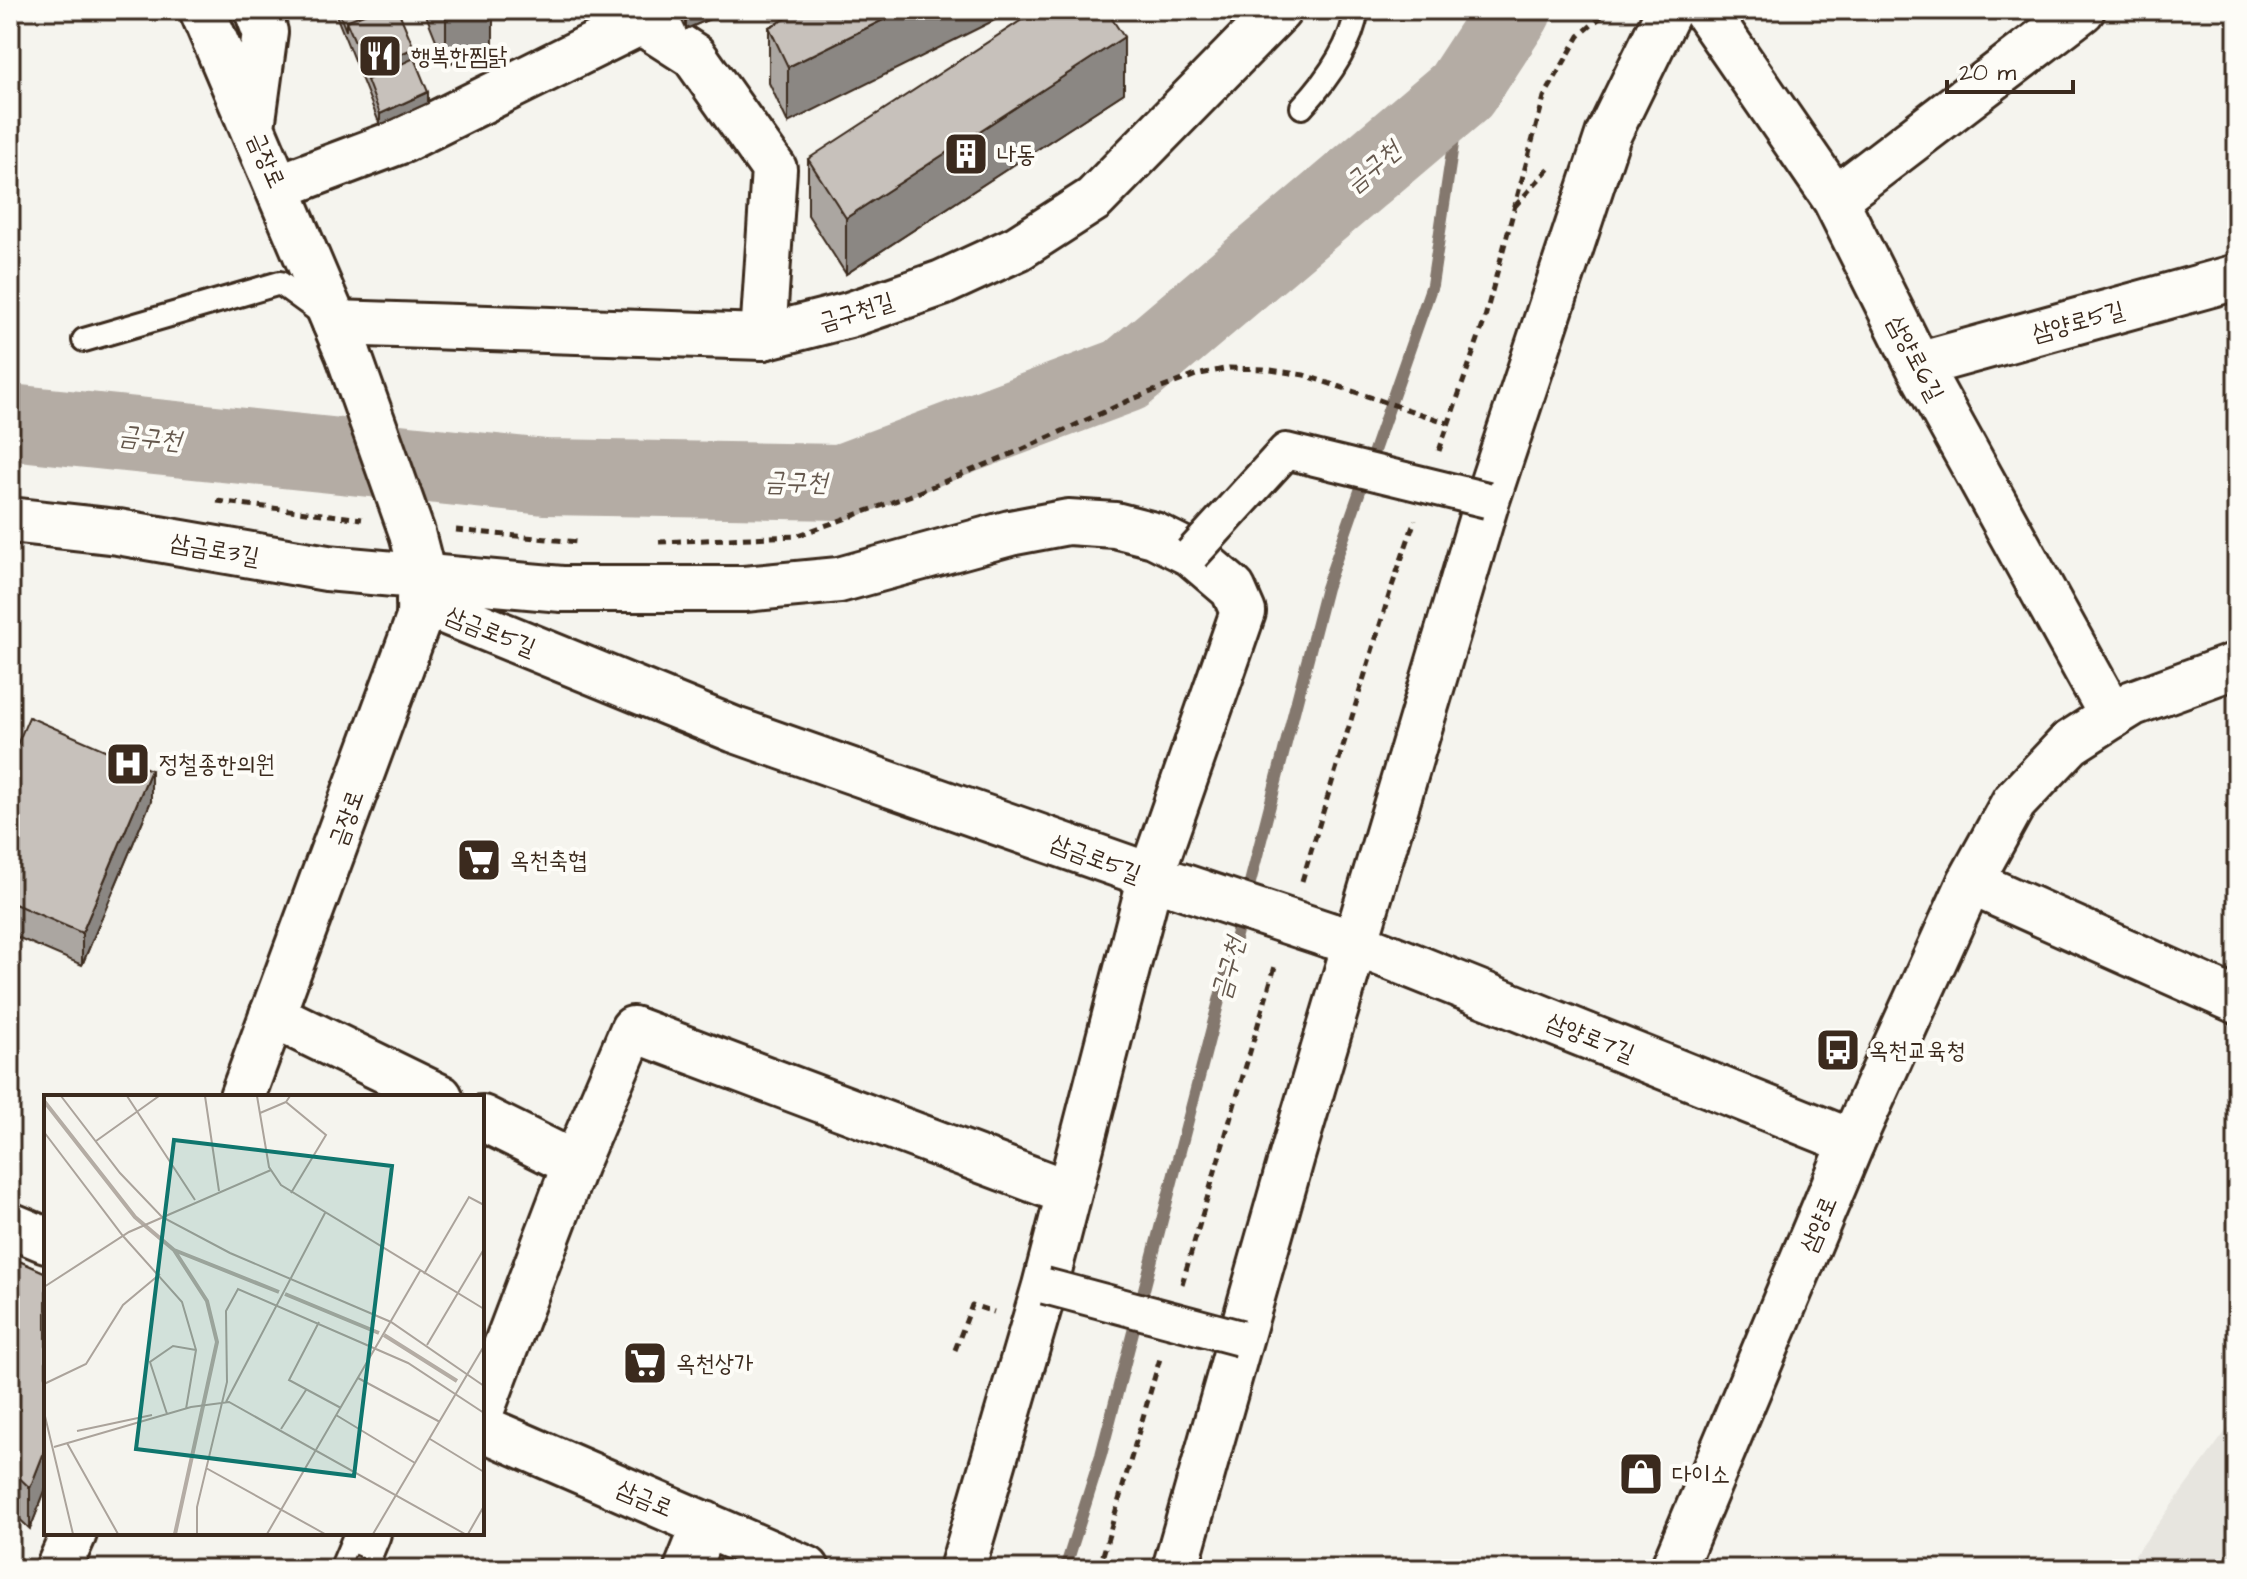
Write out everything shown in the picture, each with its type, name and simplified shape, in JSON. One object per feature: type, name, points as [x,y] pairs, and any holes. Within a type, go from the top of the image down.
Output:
[{"type":"street","name":"금장로","points":[[202,10],[427,531],[420,564],[419,618],[243,1095]]},
{"type":"street","points":[[252,127],[265,32],[257,10]]},
{"type":"street","points":[[1175,1569],[1240,1338],[1342,939],[1608,135],[1669,10]]},
{"type":"street","name":"삼양로6길","points":[[1705,10],[1835,199],[1918,365],[2112,716]]},
{"type":"street","points":[[1835,199],[2082,10]]},
{"type":"street","name":"금구천길","points":[[342,339],[763,337],[849,315],[942,283],[1030,240],[1094,199],[1276,11]]},
{"type":"street","points":[[278,187],[403,140],[641,22],[694,56],[774,169],[763,337]]},
{"type":"street","name":"삼양로5길","points":[[1918,365],[2237,277]]},
{"type":"street","points":[[1192,554],[1286,451],[1487,500]]},
{"type":"street","name":"삼금로3길","points":[[10,520],[118,532],[327,568],[419,589],[744,589],[839,580],[1010,533],[1068,522],[1115,525],[1154,535],[1192,554],[1233,589],[1243,612],[1164,880]]},
{"type":"street","name":"삼금로5길","points":[[419,589],[735,730],[1164,880],[1069,1193],[962,1569]]},
{"type":"street","name":"삼양로","points":[[1673,1569],[1852,1142],[1970,882],[2014,802],[2070,743],[2133,703],[2237,665]]},
{"type":"street","name":"삼양로7길","points":[[1164,880],[1342,939],[1852,1142]]},
{"type":"street","points":[[1970,882],[2237,1001]]},
{"type":"street","points":[[272,1015],[436,1095]]},
{"type":"street","points":[[484,1404],[575,1164],[633,1029],[1069,1193]]},
{"type":"street","points":[[484,1119],[575,1164]]},
{"type":"street","points":[[10,1225],[44,1239]]},
{"type":"street","points":[[1045,1286],[1240,1338]]},
{"type":"street","name":"삼금로","points":[[484,1429],[807,1569]]},
{"type":"street","points":[[687,1569],[705,1524]]},
{"type":"street","points":[[58,1569],[73,1535]]},
{"type":"street","points":[[353,1569],[367,1535]]},
{"type":"lane","points":[[1302,107],[1327,81],[1355,21],[1357,10]]},
{"type":"lane","points":[[84,340],[280,283],[342,339]]},
{"type":"path","points":[[1434,465],[1483,325],[1544,97],[1579,36],[1609,10]]},
{"type":"path","points":[[648,542],[796,536],[909,496],[1021,450],[1130,400],[1196,375],[1229,368],[1304,375],[1449,423]]},
{"type":"path","points":[[211,500],[365,520]]},
{"type":"path","points":[[1301,885],[1390,592],[1419,508]]},
{"type":"path","points":[[427,531],[578,542]]},
{"type":"path","points":[[1179,1293],[1277,961]]},
{"type":"path","points":[[1099,1569],[1161,1354]]},
{"type":"shaded area","points":[[2237,1416],[2237,1569],[2125,1569]]},
{"type":"building","points":[[338,10],[374,10],[346,21],[346,31]]},
{"type":"building","points":[[374,10],[398,10],[414,48],[367,69],[346,21]]},
{"type":"building","points":[[804,10],[903,10],[788,67],[769,27]]},
{"type":"building","points":[[1037,10],[1106,10],[1124,37],[846,218],[808,159]]},
{"type":"building","points":[[414,58],[428,92],[380,114],[367,80]]},
{"type":"building","points":[[29,717],[151,770],[82,933],[10,902],[10,761]]},
{"type":"building","points":[[10,1257],[44,1272],[44,1452],[30,1488],[10,1469]]},
{"type":"building","points":[[355,1555],[386,1569],[349,1569]]},
{"type":"waterway","name":"금구천","points":[[10,422],[545,477],[841,482],[1126,375],[1461,91],[1514,10]]},
{"type":"waterway","name":"금구천","points":[[1246,898],[1326,588],[1432,285],[1461,91]]},
{"type":"waterway","name":"금구천","points":[[1065,1569],[1101,1455],[1241,916]]},
{"type":"place","name":"행복한찜닭","points":[[380,56]]},
{"type":"place","name":"나동","points":[[966,154]]},
{"type":"place","name":"정철종한의원","points":[[128,764]]},
{"type":"place","name":"옥천축협","points":[[479,860]]},
{"type":"place","name":"옥천교육청","points":[[1838,1050]]},
{"type":"place","name":"옥천상가","points":[[645,1363]]},
{"type":"place","name":"다이소","points":[[1641,1474]]}]
